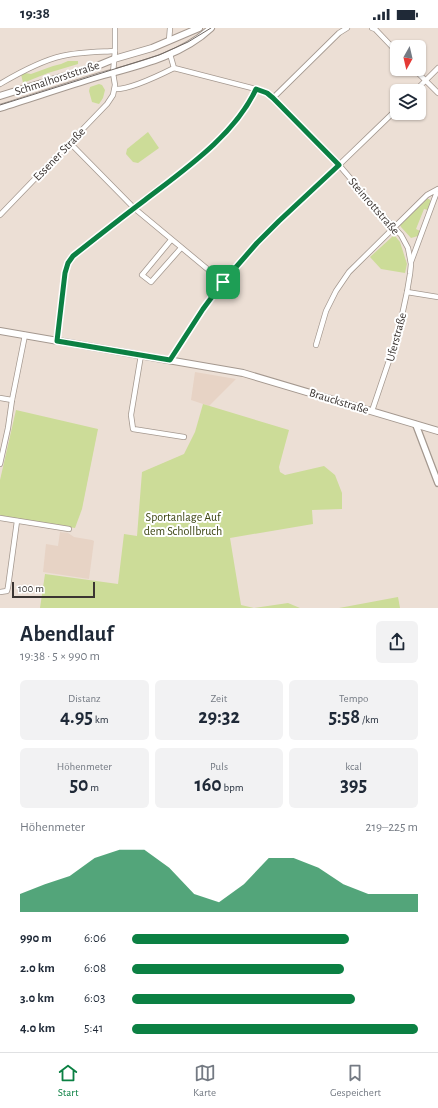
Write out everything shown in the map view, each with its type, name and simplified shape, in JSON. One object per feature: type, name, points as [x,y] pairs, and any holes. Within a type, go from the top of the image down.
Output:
[{"type":"main road","points":[[114,59],[152,48],[199,28]]},
{"type":"main road","points":[[113,73],[182,49],[211,28]]},
{"type":"main road","name":"Schmalhorststraße","points":[[0,96],[97,66],[114,59]]},
{"type":"main road","name":"Schmalhorststraße","points":[[0,108],[113,73]]},
{"type":"main road","name":"Brauckstraße","points":[[0,331],[239,372],[438,431]]},
{"type":"street","points":[[115,28],[113,73],[115,89],[126,88],[159,76],[174,68],[170,54]]},
{"type":"street","points":[[169,41],[170,28]]},
{"type":"street","points":[[273,98],[339,33],[347,28]]},
{"type":"street","points":[[372,28],[375,29],[390,45]]},
{"type":"street","name":"Schmalhorststraße","points":[[0,84],[54,58],[115,51]]},
{"type":"street","name":"Steinrottstraße","points":[[174,68],[256,89],[267,93],[273,98],[339,165],[401,235],[408,248],[411,264],[407,292]]},
{"type":"street","points":[[423,84],[438,68]]},
{"type":"street","points":[[421,76],[438,93]]},
{"type":"street","name":"Essener Straße","points":[[0,215],[107,104],[115,89]]},
{"type":"street","points":[[57,341],[65,273],[68,263],[73,256],[192,164],[214,145],[252,99],[256,89]]},
{"type":"street","points":[[170,360],[203,309],[223,282],[257,243],[390,116]]},
{"type":"street","points":[[70,143],[134,208],[223,282]]},
{"type":"street","points":[[316,345],[326,311],[336,291],[349,272],[427,195],[438,189]]},
{"type":"street","points":[[411,264],[438,189]]},
{"type":"street","points":[[171,240],[142,275],[152,282],[181,248]]},
{"type":"street","points":[[407,292],[438,297]]},
{"type":"street","name":"Uferstraße","points":[[372,411],[398,334],[407,292]]},
{"type":"street","points":[[0,464],[25,335]]},
{"type":"street","points":[[141,355],[131,416],[133,429],[184,437]]},
{"type":"street","points":[[0,398],[12,400]]},
{"type":"street","points":[[416,425],[438,483]]},
{"type":"street","points":[[0,518],[69,529]]},
{"type":"street","points":[[0,592],[7,591],[8,587],[17,521]]},
{"type":"shaded area","points":[[195,372],[236,379],[209,406],[191,400]]},
{"type":"shaded area","points":[[60,532],[68,533],[74,537],[94,541],[89,579],[43,572],[46,544],[58,546]]},
{"type":"green space","points":[[68,61],[78,61],[78,64],[48,73],[23,83],[21,74],[31,74]]},
{"type":"green space","points":[[99,84],[102,85],[105,90],[103,98],[99,104],[92,102],[89,91],[90,87]]},
{"type":"green space","points":[[148,132],[159,148],[138,163],[133,162],[126,154],[127,149]]},
{"type":"green space","points":[[427,199],[431,201],[428,210],[424,209],[416,229],[420,231],[418,236],[411,238],[400,225]]},
{"type":"green space","points":[[393,236],[395,236],[400,242],[407,264],[405,273],[381,269],[370,257]]},
{"type":"green space","name":"Sportanlage Auf dem Schollbruch","points":[[203,404],[289,430],[279,467],[280,472],[285,475],[324,466],[335,475],[342,493],[342,509],[312,510],[313,524],[230,538],[241,605],[254,608],[40,608],[45,574],[118,584],[124,534],[137,536],[142,472],[184,454],[195,432]]},
{"type":"green space","points":[[16,410],[98,429],[82,509],[75,528],[0,516],[0,480]]},
{"type":"green space","points":[[398,597],[400,608],[339,608]]},
{"type":"green space","points":[[288,603],[300,608],[254,608]]},
{"type":"tram line","points":[[0,105],[159,55],[188,42],[211,28]]},
{"type":"route","points":[[256,89],[267,93],[273,98],[339,165],[257,243],[223,282],[203,309],[170,360],[57,341],[65,273],[68,263],[73,256],[192,164],[214,145],[252,99],[256,89]]}]
